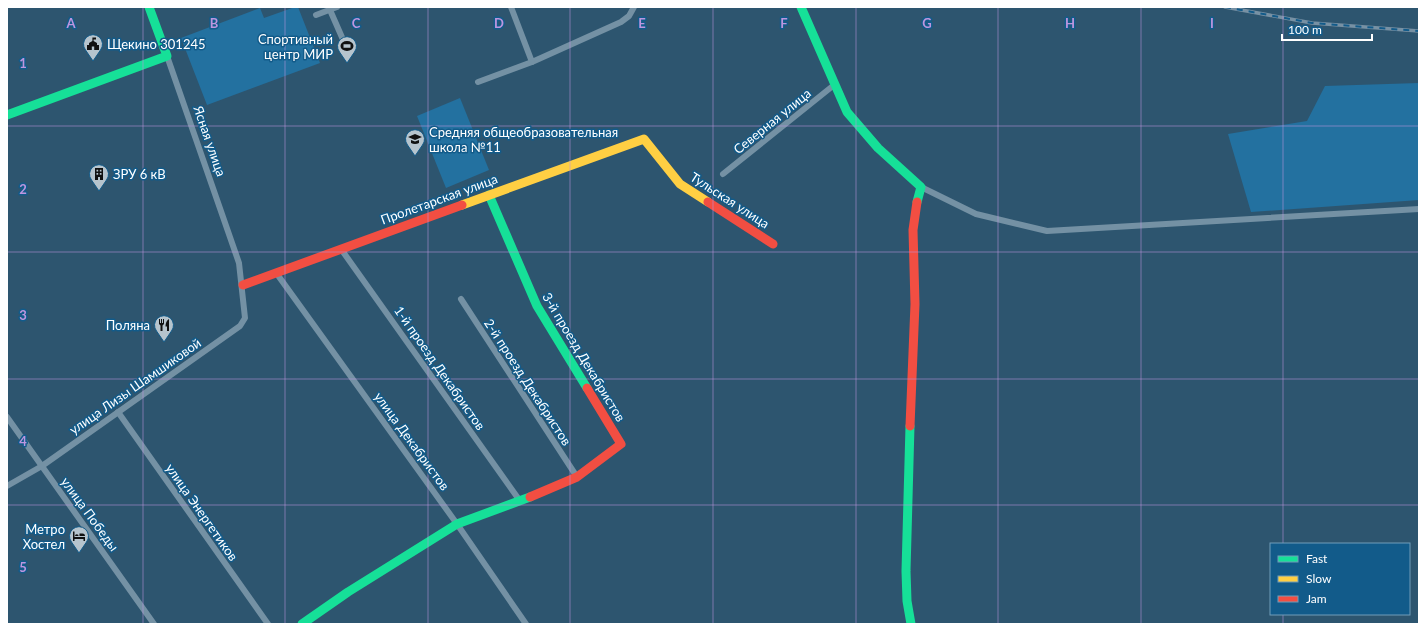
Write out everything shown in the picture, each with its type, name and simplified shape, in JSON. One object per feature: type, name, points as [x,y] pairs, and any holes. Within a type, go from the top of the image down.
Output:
[{"type":"street","name":"Ясная улица","points":[[149,7],[239,263],[243,286]]},
{"type":"street","points":[[316,15],[337,7]]},
{"type":"street","points":[[511,7],[532,62]]},
{"type":"street","points":[[478,82],[532,62],[621,22],[629,16],[634,7]]},
{"type":"street","points":[[801,7],[847,112],[878,148],[921,187],[976,214],[1046,231],[1419,209]]},
{"type":"street","points":[[330,10],[348,52]]},
{"type":"street","points":[[7,114],[167,56]]},
{"type":"street","name":"Северная улица","points":[[724,174],[834,85]]},
{"type":"street","name":"Пролетарская улица","points":[[243,286],[489,194],[644,139]]},
{"type":"street","name":"Тульская улица","points":[[644,139],[680,184],[773,244]]},
{"type":"street","points":[[911,624],[907,613],[906,546],[915,284],[913,227],[921,187]]},
{"type":"street","name":"3-й проезд Декабристов","points":[[489,194],[537,306],[621,444],[577,477]]},
{"type":"street","name":"1-й проезд Декабристов","points":[[341,249],[520,501]]},
{"type":"street","name":"улица Декабристов","points":[[277,274],[457,524],[526,624]]},
{"type":"street","name":"улица Лизы Шамшиковой","points":[[7,486],[42,466],[240,326],[245,318],[243,286]]},
{"type":"street","name":"2-й проезд Декабристов","points":[[462,299],[577,477]]},
{"type":"street","name":"улица Энергетиков","points":[[118,412],[268,624]]},
{"type":"street","name":"улица Победы","points":[[7,417],[154,624]]},
{"type":"street","points":[[302,624],[348,592],[457,524],[520,501],[577,477]]},
{"type":"shaded area","points":[[298,7],[320,63],[207,105],[181,38],[260,8],[264,18]]},
{"type":"shaded area","points":[[1419,83],[1419,200],[1251,212],[1228,134],[1307,121],[1325,86]]},
{"type":"shaded area","points":[[460,98],[489,170],[446,188],[417,116]]},
{"type":"railway","points":[[1225,7],[1312,23],[1419,31]]},
{"type":"traffic: fast","points":[[7,115],[167,56],[149,7]]},
{"type":"traffic: fast","points":[[801,7],[847,112],[878,148],[921,187],[917,202]]},
{"type":"traffic: fast","points":[[489,195],[537,306],[587,388]]},
{"type":"traffic: fast","points":[[910,426],[906,571],[907,601],[911,624]]},
{"type":"traffic: fast","points":[[302,624],[348,592],[457,524],[530,497]]},
{"type":"traffic: slow","points":[[462,205],[644,139],[680,184],[708,202]]},
{"type":"traffic: jam","points":[[708,202],[773,244]]},
{"type":"traffic: jam","points":[[910,426],[915,304],[913,230],[917,202]]},
{"type":"traffic: jam","points":[[243,285],[462,205]]},
{"type":"traffic: jam","points":[[530,497],[577,477],[621,444],[587,388]]},
{"type":"place","name":"Щекино 301245","points":[[93,61]]},
{"type":"place","name":"Спортивный центр МИР","points":[[347,63]]},
{"type":"place","name":"Средняя общеобразовательная школа №11","points":[[415,156]]},
{"type":"place","name":"ЗРУ 6 кВ","points":[[99,191]]},
{"type":"place","name":"Поляна","points":[[164,342]]},
{"type":"place","name":"Метро Хостел","points":[[79,553]]}]
